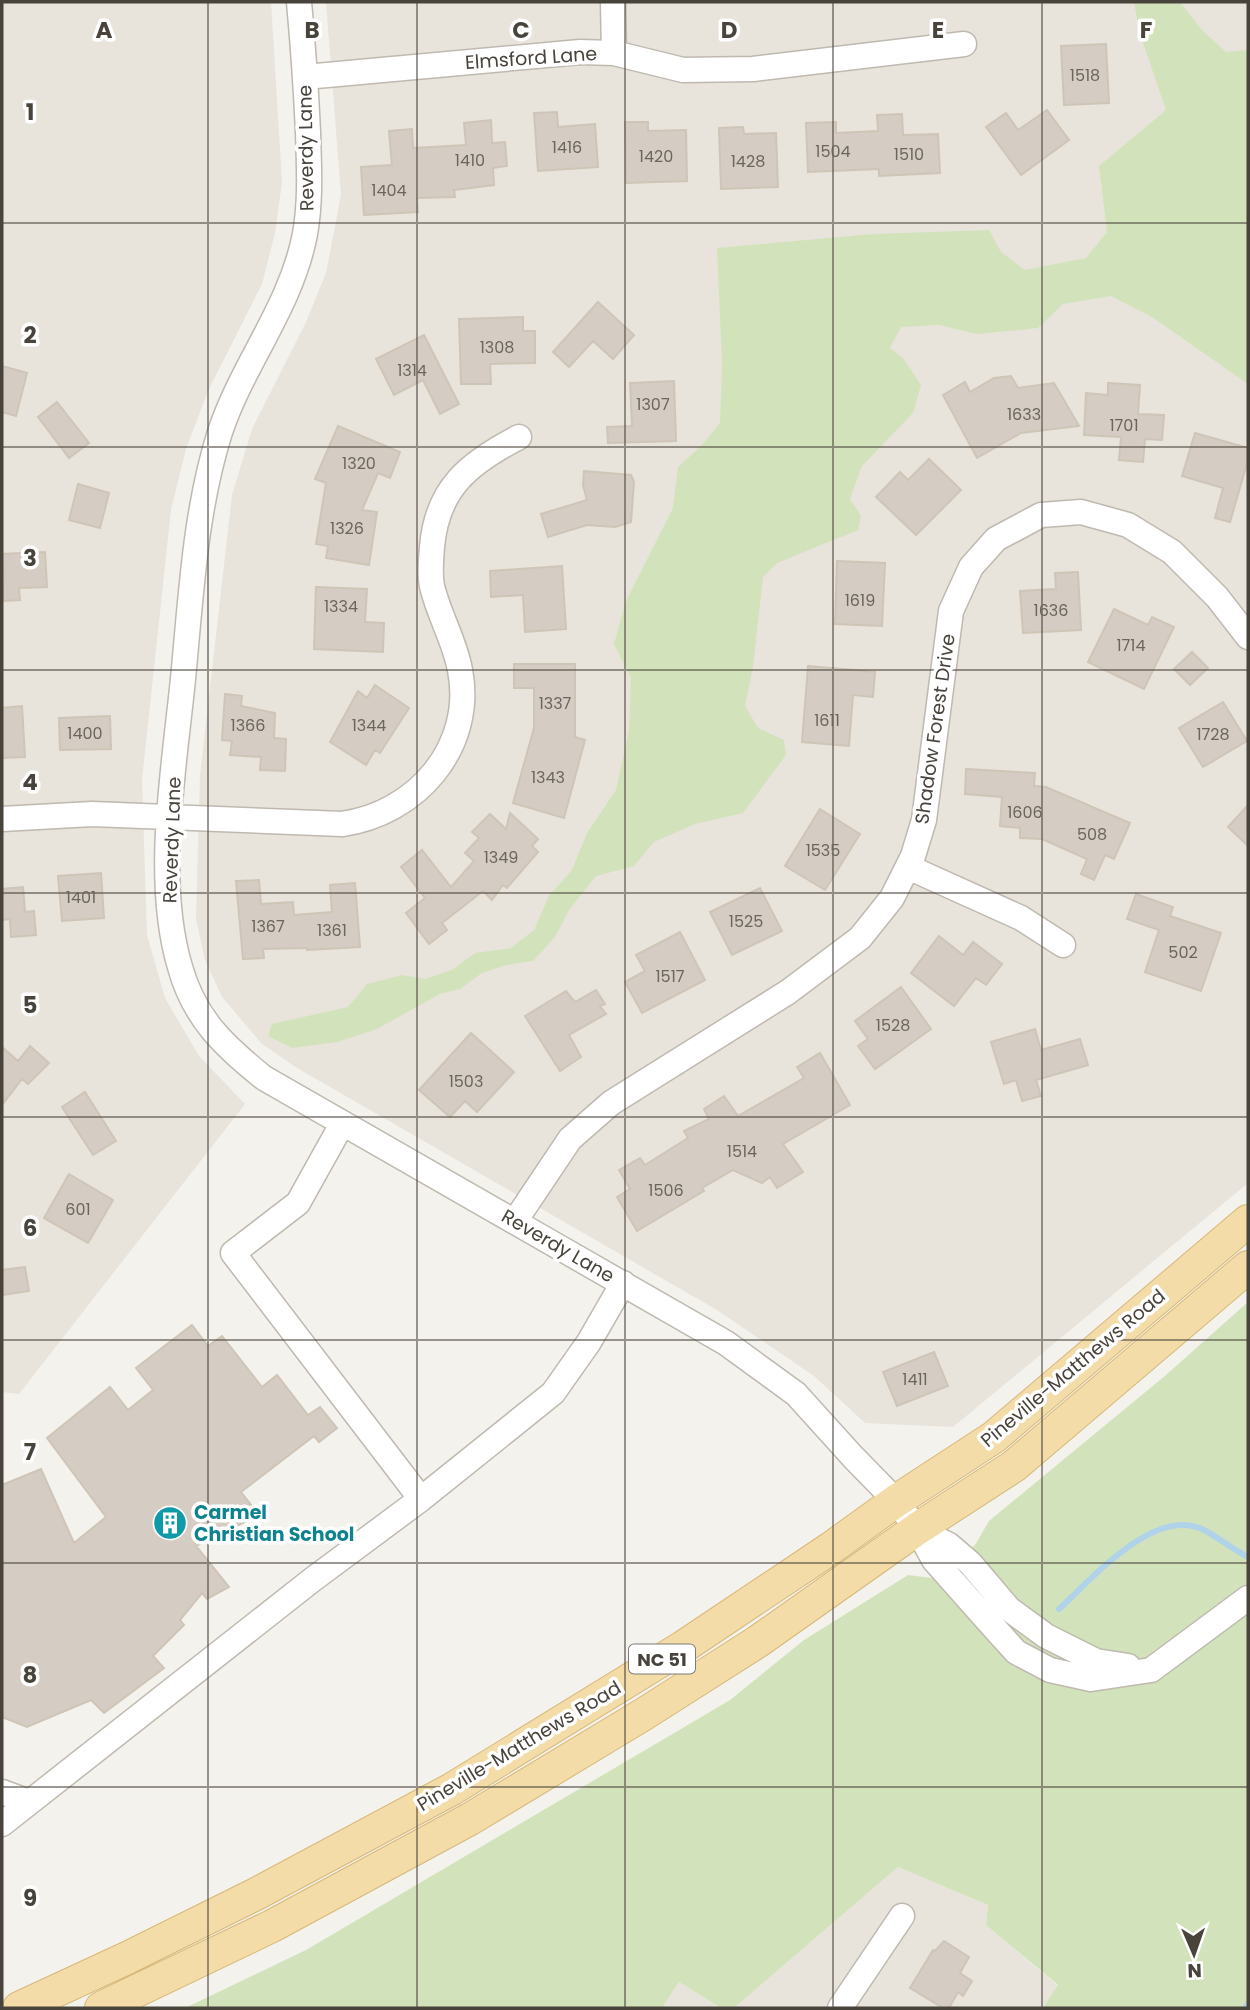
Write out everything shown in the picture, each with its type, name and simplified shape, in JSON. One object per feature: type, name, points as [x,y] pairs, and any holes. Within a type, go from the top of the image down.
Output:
[{"type":"main road","name":"Pineville-Matthews Road","points":[[19,2008],[256,1894],[452,1789],[683,1647],[994,1437],[1248,1221]]},
{"type":"main road","name":"Pineville-Matthews Road","points":[[101,2008],[272,1926],[470,1819],[757,1642],[917,1529],[1014,1466],[1248,1267]]},
{"type":"street","name":"Reverdy Lane","points":[[299,2],[310,183],[305,234],[291,282],[271,329],[238,390],[221,429],[207,478],[200,516],[169,819],[173,932],[180,967],[193,1002],[213,1033],[264,1078],[726,1343],[796,1394],[896,1501],[917,1529],[934,1560],[1016,1652],[1050,1670],[1091,1679],[1151,1670],[1248,1598]]},
{"type":"street","points":[[612,2],[614,53]]},
{"type":"street","name":"Elmsford Lane","points":[[305,77],[580,52],[614,53],[684,70],[718,71],[964,44]]},
{"type":"street","points":[[2,819],[92,814],[342,824],[390,810],[412,797],[435,774],[450,750],[457,730],[463,691],[456,650],[432,588],[431,552],[439,507],[453,486],[475,464],[519,437]]},
{"type":"street","name":"Shadow Forest Drive","points":[[515,1221],[570,1139],[611,1103],[788,992],[860,938],[892,898],[908,867],[924,820],[951,611],[971,567],[996,538],[1041,515],[1081,512],[1128,525],[1172,552],[1217,597],[1248,637]]},
{"type":"street","points":[[908,867],[1021,918],[1063,945]]},
{"type":"street","points":[[342,1125],[298,1203],[233,1253],[421,1499]]},
{"type":"street","points":[[2,1824],[312,1580],[421,1499],[553,1392],[589,1342],[623,1283]]},
{"type":"street","points":[[2,1792],[29,1801]]},
{"type":"street","points":[[840,2008],[902,1916]]},
{"type":"shaded area","points":[[2,2],[271,2],[282,182],[275,233],[262,284],[208,391],[186,449],[171,510],[142,780],[147,935],[165,998],[199,1056],[245,1104],[19,1394],[2,1392]]},
{"type":"shaded area","points":[[326,2],[1248,2],[1248,1183],[953,1427],[865,1423],[814,1376],[717,1310],[297,1068],[262,1044],[222,997],[205,960],[196,919],[200,775],[232,495],[252,429],[306,322],[326,273],[341,195]]},
{"type":"shaded area","points":[[898,1867],[988,1905],[986,1925],[1058,1986],[1043,2008],[734,2008]]},
{"type":"shaded area","points":[[679,1982],[721,2008],[662,2008]]},
{"type":"green space","points":[[1134,2],[1180,2],[1202,30],[1226,52],[1248,50],[1248,384],[1152,317],[1111,296],[1063,304],[1038,328],[977,334],[939,325],[901,327],[890,348],[903,358],[921,385],[913,413],[862,466],[850,499],[861,516],[858,530],[777,563],[763,577],[753,667],[745,706],[758,728],[784,740],[786,755],[743,813],[695,824],[654,842],[634,866],[596,876],[569,910],[555,937],[533,961],[506,965],[482,973],[460,989],[440,994],[377,1029],[337,1042],[292,1048],[268,1036],[272,1024],[348,1007],[367,984],[402,975],[425,979],[452,970],[475,953],[511,948],[534,930],[549,896],[572,870],[587,833],[616,790],[629,731],[631,678],[614,644],[626,601],[673,508],[678,467],[701,446],[720,423],[722,365],[717,248],[873,234],[989,230],[1001,252],[1025,270],[1086,258],[1107,232],[1099,166],[1166,110],[1140,34]]},
{"type":"green space","points":[[1248,1302],[1248,2008],[1043,2008],[1058,1985],[986,1925],[988,1905],[898,1867],[734,2008],[721,2008],[679,1982],[662,2008],[185,2008],[306,1950],[730,1700],[804,1640],[908,1575],[932,1578],[975,1545],[989,1521],[1166,1375]]},
{"type":"building","points":[[1106,44],[1109,103],[1064,105],[1061,46]]},
{"type":"building","points":[[1047,110],[1069,140],[1021,175],[986,127],[1006,113],[1018,130]]},
{"type":"building","points":[[557,112],[558,127],[595,124],[598,167],[538,171],[534,113]]},
{"type":"building","points":[[902,114],[903,135],[938,134],[940,173],[879,176],[879,169],[808,172],[806,123],[836,122],[836,133],[878,131],[877,115]]},
{"type":"building","points":[[491,120],[492,143],[505,142],[507,166],[493,168],[494,185],[454,190],[455,197],[417,198],[418,212],[364,215],[361,167],[392,165],[389,131],[412,129],[413,148],[466,145],[464,123]]},
{"type":"building","points":[[625,122],[648,122],[648,131],[686,130],[687,181],[626,183]]},
{"type":"building","points":[[743,127],[744,134],[776,133],[778,187],[721,189],[719,128]]},
{"type":"building","points":[[598,302],[634,335],[613,359],[593,341],[569,367],[553,352]]},
{"type":"building","points":[[523,317],[523,331],[535,331],[535,363],[490,364],[491,384],[461,384],[459,319]]},
{"type":"building","points":[[424,335],[459,404],[440,414],[423,380],[394,395],[376,359]]},
{"type":"building","points":[[2,366],[27,373],[16,416],[2,412]]},
{"type":"building","points":[[1011,376],[1018,388],[1054,383],[1079,426],[1021,433],[977,458],[943,395],[965,382],[970,392],[994,378]]},
{"type":"building","points":[[674,381],[676,441],[608,443],[607,427],[632,426],[630,383]]},
{"type":"building","points":[[1108,383],[1140,385],[1138,414],[1164,415],[1162,440],[1145,439],[1143,462],[1119,460],[1121,437],[1084,435],[1086,393],[1108,395]]},
{"type":"building","points":[[57,402],[89,443],[69,458],[38,417]]},
{"type":"building","points":[[338,426],[400,452],[390,478],[378,473],[362,510],[377,512],[369,565],[326,558],[328,546],[316,544],[326,483],[315,479]]},
{"type":"building","points":[[1195,433],[1248,448],[1248,460],[1230,522],[1215,518],[1223,488],[1182,476]]},
{"type":"building","points":[[929,459],[961,490],[916,535],[876,497],[900,472],[908,480]]},
{"type":"building","points":[[584,471],[631,475],[634,482],[631,522],[615,527],[587,525],[548,537],[541,514],[587,500],[583,485]]},
{"type":"building","points":[[78,484],[109,493],[100,528],[69,520]]},
{"type":"building","points":[[45,552],[47,587],[19,588],[20,600],[3,601],[2,554]]},
{"type":"building","points":[[837,561],[885,563],[882,626],[835,624]]},
{"type":"building","points":[[562,566],[566,629],[525,632],[523,595],[491,597],[490,571]]},
{"type":"building","points":[[1078,572],[1081,630],[1023,633],[1020,591],[1056,589],[1055,573]]},
{"type":"building","points":[[316,587],[367,589],[365,622],[384,623],[383,652],[314,649]]},
{"type":"building","points":[[1114,609],[1148,625],[1152,617],[1174,627],[1144,689],[1088,662]]},
{"type":"building","points":[[1192,652],[1208,668],[1190,685],[1174,669]]},
{"type":"building","points":[[514,664],[575,664],[575,737],[585,740],[564,818],[513,803],[534,728],[534,688],[514,688]]},
{"type":"building","points":[[808,666],[875,672],[873,697],[853,695],[849,746],[802,742]]},
{"type":"building","points":[[375,685],[409,708],[380,753],[375,750],[366,765],[330,742],[358,691],[367,698]]},
{"type":"building","points":[[225,694],[242,696],[241,706],[275,713],[274,738],[286,739],[285,771],[260,770],[261,757],[230,755],[232,741],[222,740]]},
{"type":"building","points":[[1223,702],[1247,741],[1203,767],[1179,728]]},
{"type":"building","points":[[22,706],[25,757],[2,758],[2,708]]},
{"type":"building","points":[[110,716],[111,749],[60,750],[59,718]]},
{"type":"building","points":[[966,769],[1035,773],[1034,786],[1046,787],[1130,823],[1114,859],[1105,855],[1094,880],[1081,874],[1087,859],[1042,839],[1020,838],[1020,828],[1000,826],[1002,797],[965,794]]},
{"type":"building","points":[[1248,805],[1248,846],[1228,827]]},
{"type":"building","points":[[820,809],[860,834],[825,890],[785,866]]},
{"type":"building","points":[[510,813],[538,839],[532,846],[538,852],[507,888],[503,885],[492,900],[483,891],[442,923],[447,930],[429,944],[406,913],[425,898],[401,867],[422,850],[451,887],[474,861],[465,853],[479,838],[472,832],[490,814],[506,829]]},
{"type":"building","points":[[101,873],[104,918],[62,921],[58,876]]},
{"type":"building","points":[[259,880],[261,904],[293,902],[294,915],[332,912],[330,885],[355,883],[360,947],[263,949],[264,958],[243,959],[236,881]]},
{"type":"building","points":[[23,887],[25,912],[34,911],[36,935],[11,937],[10,919],[2,920],[2,889]]},
{"type":"building","points":[[760,888],[782,931],[732,955],[710,912]]},
{"type":"building","points":[[1136,894],[1173,907],[1170,916],[1221,933],[1201,991],[1145,972],[1159,930],[1127,919]]},
{"type":"building","points":[[680,932],[705,980],[642,1013],[625,982],[645,971],[636,955]]},
{"type":"building","points":[[939,936],[963,955],[973,942],[1002,964],[986,985],[976,978],[954,1006],[911,973]]},
{"type":"building","points":[[901,987],[931,1029],[875,1069],[858,1046],[868,1039],[855,1021]]},
{"type":"building","points":[[596,990],[605,1004],[600,1006],[606,1014],[569,1035],[581,1057],[560,1071],[525,1016],[566,991],[575,1002]]},
{"type":"building","points":[[1035,1029],[1041,1050],[1080,1039],[1088,1065],[1036,1080],[1041,1096],[1022,1101],[1016,1080],[1004,1084],[991,1042]]},
{"type":"building","points":[[471,1033],[514,1072],[477,1112],[465,1101],[450,1117],[419,1090]]},
{"type":"building","points":[[30,1046],[49,1063],[28,1084],[22,1079],[2,1105],[2,1047],[18,1061]]},
{"type":"building","points":[[820,1053],[850,1105],[783,1144],[803,1172],[777,1188],[770,1177],[762,1183],[733,1170],[702,1188],[704,1191],[637,1231],[617,1197],[630,1189],[619,1170],[640,1158],[645,1165],[688,1138],[684,1131],[709,1119],[704,1109],[724,1096],[738,1116],[804,1078],[797,1067]]},
{"type":"building","points":[[85,1092],[116,1141],[93,1155],[62,1107]]},
{"type":"building","points":[[69,1174],[113,1200],[88,1243],[44,1218]]},
{"type":"building","points":[[25,1267],[29,1291],[2,1295],[2,1270]]},
{"type":"building","name":"Carmel Christian School","points":[[192,1325],[208,1346],[222,1336],[262,1387],[277,1375],[308,1415],[320,1407],[337,1428],[319,1442],[314,1436],[241,1492],[259,1515],[196,1546],[229,1587],[207,1599],[202,1593],[180,1620],[184,1625],[153,1656],[164,1668],[104,1713],[91,1700],[27,1727],[2,1717],[2,1485],[41,1469],[74,1543],[106,1517],[47,1438],[110,1387],[128,1410],[153,1390],[136,1368]]},
{"type":"building","points":[[934,1352],[948,1386],[897,1406],[883,1372]]},
{"type":"building","points":[[944,1941],[969,1957],[960,1973],[972,1981],[963,1996],[958,1992],[949,2008],[943,2008],[910,1988],[933,1950]]},
{"type":"waterway","points":[[1059,1609],[1124,1550],[1163,1528],[1183,1525],[1202,1529],[1248,1557]]},
{"type":"waterway","points":[[1245,2008],[1248,2004]]},
{"type":"place","name":"Carmel Christian School","points":[[170,1523]]}]
